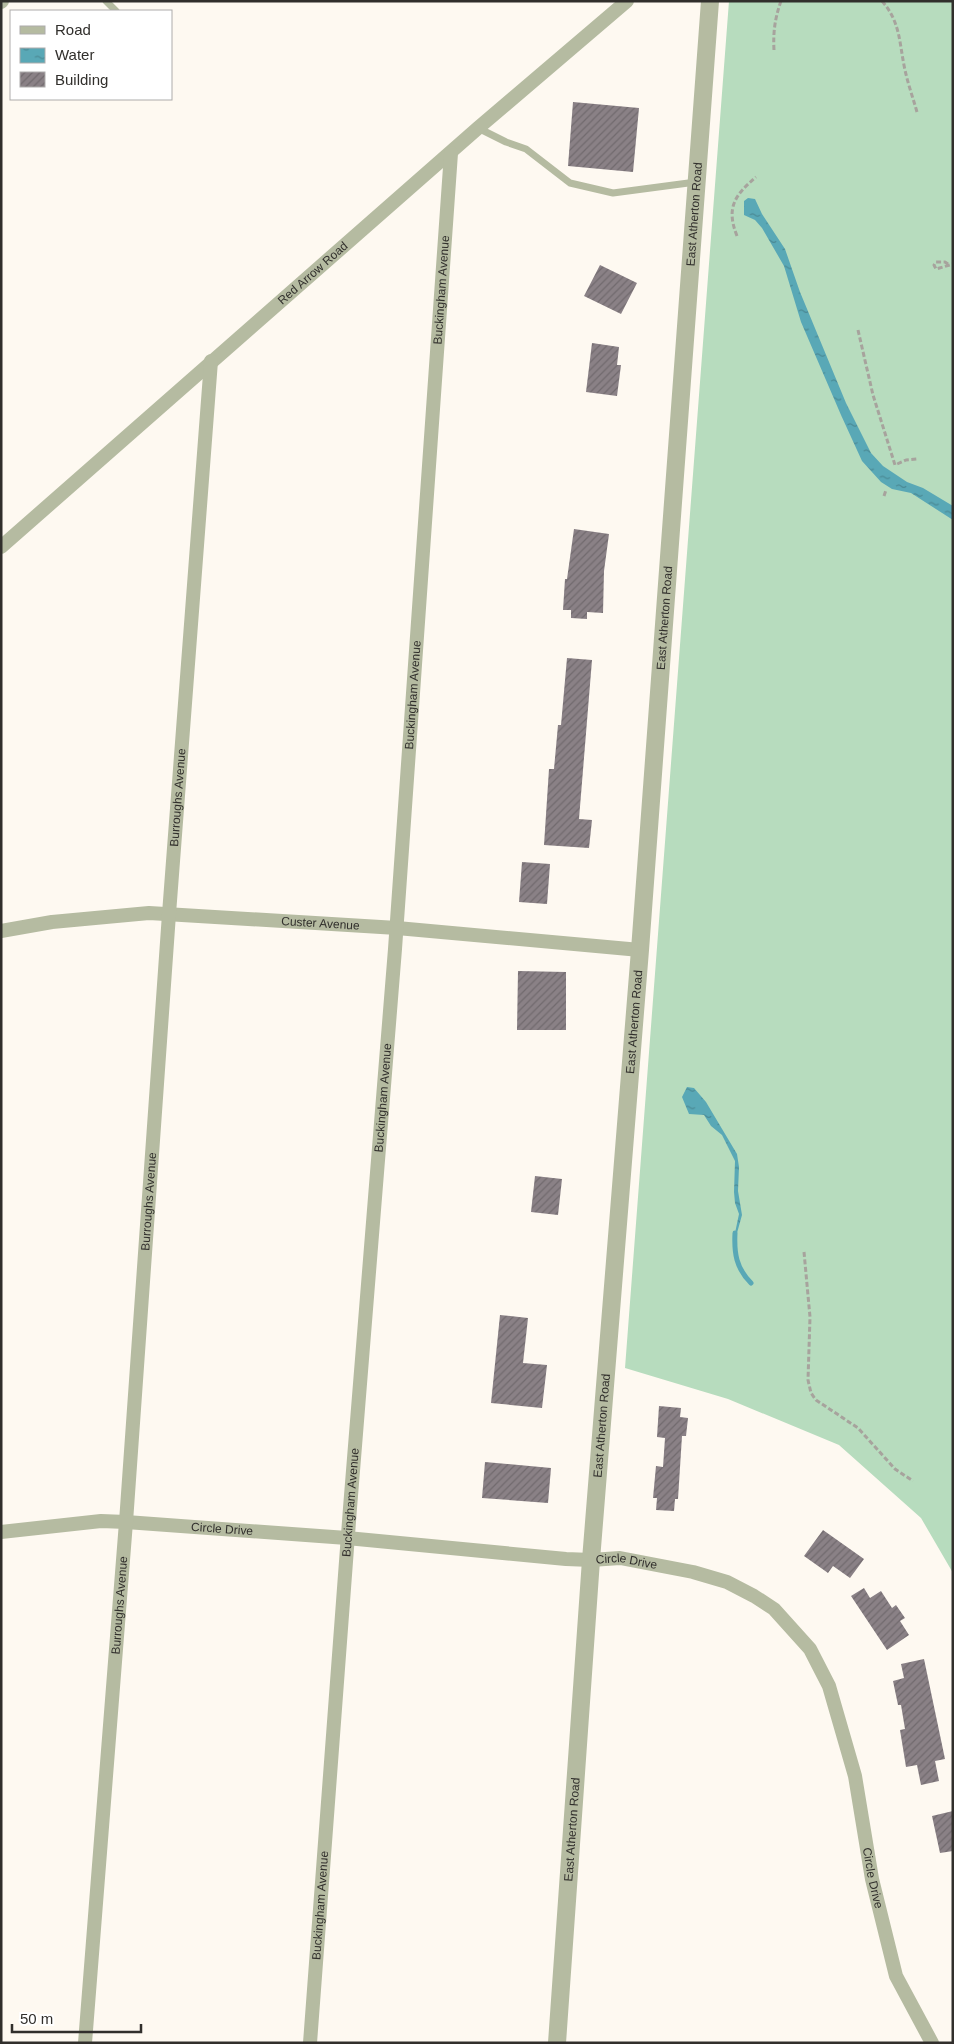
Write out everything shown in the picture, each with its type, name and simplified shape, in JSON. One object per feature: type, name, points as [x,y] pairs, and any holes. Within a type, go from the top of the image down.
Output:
[{"type":"street","name":"Red Arrow Road","points":[[1,547],[478,128],[627,1]]},
{"type":"street","name":"East Atherton Road","points":[[557,2043],[591,1560],[640,950],[710,1]]},
{"type":"street","name":"Buckingham Avenue","points":[[310,2043],[396,928],[451,153]]},
{"type":"street","name":"Burroughs Avenue","points":[[85,2043],[126,1522],[169,914],[211,361]]},
{"type":"street","name":"Custer Avenue","points":[[1,932],[52,922],[149,913],[396,928],[640,950]]},
{"type":"street","name":"Circle Drive","points":[[1,1532],[101,1521],[126,1522],[348,1538],[591,1560],[620,1558],[693,1572],[727,1582],[754,1596],[774,1609],[810,1649],[829,1686],[855,1776],[872,1880],[896,1976],[932,2043]]},
{"type":"lane","points":[[106,1],[115,10]]},
{"type":"lane","points":[[478,128],[506,142],[526,149],[570,183],[613,193],[696,182]]},
{"type":"path","points":[[774,50],[773,33],[781,1]]},
{"type":"path","points":[[882,1],[890,11],[898,28],[905,71],[917,112]]},
{"type":"path","points":[[737,236],[732,223],[732,207],[738,193],[756,177]]},
{"type":"path","points":[[858,330],[873,395],[895,465],[906,460],[918,459]]},
{"type":"path","points":[[884,496],[886,490]]},
{"type":"path","points":[[804,1252],[810,1316],[808,1380],[811,1393],[816,1400],[858,1428],[895,1468],[913,1481]]},
{"type":"green space","points":[[729,1],[953,1],[953,1573],[921,1518],[839,1445],[728,1399],[625,1368]]},
{"type":"water","points":[[748,198],[755,199],[762,214],[785,249],[800,292],[846,403],[871,453],[883,466],[907,482],[923,488],[953,506],[953,520],[911,493],[892,489],[881,482],[862,461],[801,322],[784,266],[762,228],[755,220],[744,215],[744,201]]},
{"type":"water","points":[[687,1087],[694,1088],[706,1102],[737,1154],[739,1167],[738,1191],[742,1215],[737,1233],[735,1233],[739,1214],[734,1192],[735,1161],[722,1135],[711,1126],[704,1115],[689,1114],[682,1097]]},
{"type":"building","points":[[573,102],[639,108],[633,172],[568,166]]},
{"type":"building","points":[[600,265],[637,283],[621,314],[584,296]]},
{"type":"building","points":[[592,343],[619,347],[617,365],[621,365],[617,396],[586,392]]},
{"type":"building","points":[[574,529],[609,534],[604,571],[603,613],[587,612],[587,619],[571,618],[571,610],[563,610],[565,579],[567,579]]},
{"type":"building","points":[[567,658],[592,660],[579,819],[592,820],[589,848],[544,845],[549,769],[554,769],[558,725],[561,725]]},
{"type":"building","points":[[522,862],[550,864],[547,904],[519,902]]},
{"type":"building","points":[[518,971],[566,972],[566,1030],[517,1030]]},
{"type":"building","points":[[535,1176],[562,1179],[558,1215],[531,1212]]},
{"type":"building","points":[[500,1315],[528,1318],[523,1363],[547,1365],[542,1408],[491,1403]]},
{"type":"building","points":[[659,1406],[681,1408],[680,1417],[688,1418],[686,1436],[682,1436],[678,1499],[675,1499],[674,1511],[656,1510],[657,1498],[653,1498],[656,1466],[663,1467],[665,1438],[657,1437]]},
{"type":"building","points":[[485,1462],[551,1468],[548,1503],[482,1498]]},
{"type":"building","points":[[823,1530],[864,1559],[850,1578],[833,1566],[828,1573],[804,1556]]},
{"type":"building","points":[[864,1588],[870,1598],[881,1591],[892,1608],[896,1605],[905,1618],[900,1621],[909,1635],[887,1650],[851,1596]]},
{"type":"building","points":[[924,1659],[945,1759],[935,1761],[939,1781],[921,1785],[917,1765],[906,1767],[900,1730],[905,1729],[901,1705],[898,1705],[893,1681],[904,1678],[901,1664]]},
{"type":"building","points":[[953,1811],[953,1851],[940,1853],[932,1816]]},
{"type":"waterway","points":[[735,1233],[737,1260],[742,1272],[751,1283]]}]
